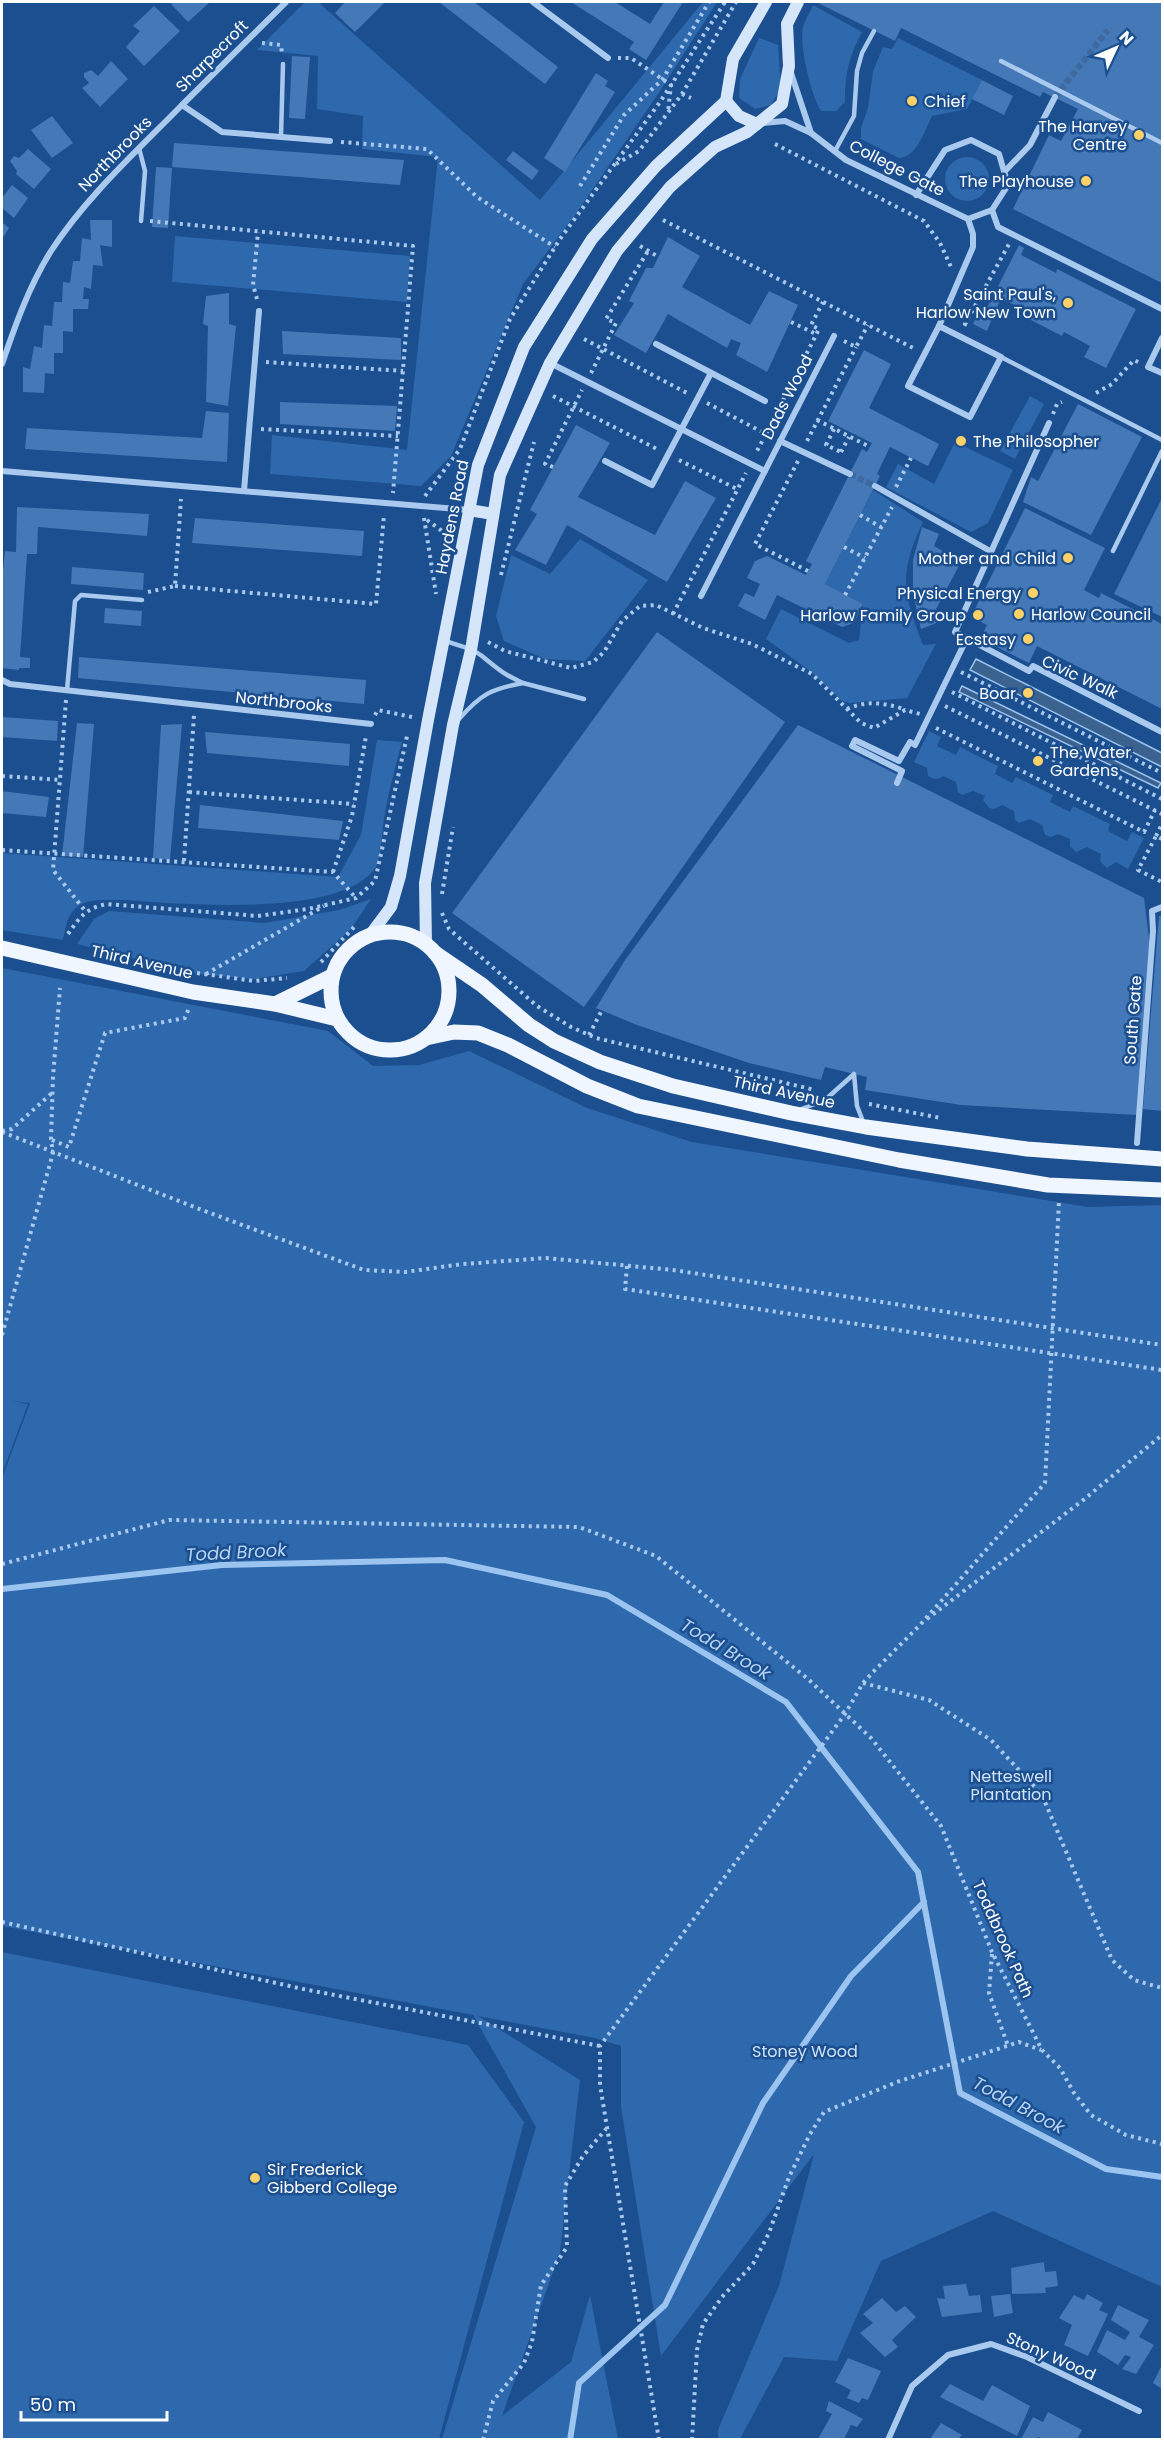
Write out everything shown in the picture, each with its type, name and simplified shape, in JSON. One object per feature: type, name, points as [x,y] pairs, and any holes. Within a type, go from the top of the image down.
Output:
[{"type":"main road","points":[[426,1038],[439,1025],[447,1007],[449,988],[444,969],[430,949],[403,934],[387,932],[370,935],[353,945],[340,959],[332,976],[330,991],[332,1005],[347,1033],[361,1043],[377,1049],[402,1049],[426,1038],[454,1032],[478,1033],[508,1045],[587,1086],[638,1106],[899,1160],[1060,1186],[1162,1190]]},
{"type":"main road","name":"Third Avenue","points":[[2,948],[193,992],[275,1004],[338,1019]]},
{"type":"main road","name":"Third Avenue","points":[[430,949],[482,985],[529,1025],[554,1041],[600,1062],[673,1086],[791,1113],[866,1127],[1027,1149],[1162,1159]]},
{"type":"main road","points":[[275,1004],[332,976]]},
{"type":"street","name":"Sharpecroft","points":[[182,105],[286,2]]},
{"type":"street","points":[[533,2],[608,58]]},
{"type":"street","points":[[757,124],[739,116],[726,100],[733,58],[766,2]]},
{"type":"street","points":[[430,949],[425,883],[453,725],[471,650],[501,475],[550,363],[617,251],[669,187],[715,147],[747,132],[782,104],[789,66],[787,24],[798,2]]},
{"type":"street","points":[[789,66],[812,133]]},
{"type":"street","points":[[1005,171],[1029,145],[1055,98]]},
{"type":"street","name":"Haydens Road","points":[[370,935],[391,907],[400,876],[478,465],[524,347],[592,239],[656,166],[726,100]]},
{"type":"street","points":[[182,105],[222,132],[330,141]]},
{"type":"street","name":"Northbrooks","points":[[2,364],[21,308],[50,252],[84,204],[182,105]]},
{"type":"street","name":"College Gate","points":[[757,124],[785,121],[812,133],[846,160],[968,219]]},
{"type":"street","points":[[916,195],[945,150],[971,140],[999,154],[1008,185],[992,210],[968,219],[973,234],[973,247],[939,326],[908,386],[970,417],[1001,357],[939,326]]},
{"type":"street","points":[[992,210],[998,226],[1162,309]]},
{"type":"street","points":[[244,491],[259,310]]},
{"type":"street","name":"Dads Wood","points":[[701,596],[834,336]]},
{"type":"street","points":[[1162,338],[1148,367],[1162,374]]},
{"type":"street","name":"Dads Wood","points":[[656,344],[765,401]]},
{"type":"street","points":[[550,363],[765,471]]},
{"type":"street","points":[[605,461],[652,485],[711,373]]},
{"type":"street","points":[[875,486],[990,551],[1049,423]]},
{"type":"street","points":[[780,441],[850,474]]},
{"type":"street","points":[[2,471],[469,510],[493,514]]},
{"type":"street","name":"Civic Walk","points":[[990,551],[956,632],[1029,671],[1033,666],[1162,732]]},
{"type":"street","points":[[897,783],[902,771],[852,746],[855,740],[899,761],[910,742],[915,745],[967,638]]},
{"type":"street","name":"Northbrooks","points":[[2,680],[10,684],[371,724]]},
{"type":"street","name":"South Gate","points":[[1137,1143],[1153,931],[1152,911],[1162,907]]},
{"type":"street","name":"Stony Wood","points":[[888,2439],[912,2386],[948,2355],[990,2344],[1027,2357],[1139,2411]]},
{"type":"lane","points":[[835,151],[854,116],[857,71],[862,53],[874,31]]},
{"type":"lane","points":[[1001,61],[1162,143]]},
{"type":"lane","points":[[281,136],[283,64]]},
{"type":"lane","points":[[139,148],[145,171],[141,220]]},
{"type":"lane","points":[[1001,357],[1162,440]]},
{"type":"lane","points":[[1113,551],[1162,451]]},
{"type":"lane","points":[[66,690],[75,601],[81,595],[142,600]]},
{"type":"lane","points":[[444,641],[471,650],[482,656],[501,673],[523,683],[584,699]]},
{"type":"lane","points":[[453,725],[473,703],[494,689],[523,683]]},
{"type":"lane","points":[[791,1113],[825,1100],[854,1074],[857,1106],[866,1127]]},
{"type":"path","points":[[580,186],[624,115],[662,80],[709,2]]},
{"type":"path","points":[[436,592],[424,518],[426,493],[460,449],[510,319],[555,247],[671,86],[725,2]]},
{"type":"path","points":[[613,166],[639,151],[668,113],[682,94],[736,2]]},
{"type":"path","points":[[246,42],[281,45],[283,64]]},
{"type":"path","points":[[608,58],[631,58],[671,86]]},
{"type":"path","points":[[668,113],[671,86]]},
{"type":"path","points":[[682,94],[691,98]]},
{"type":"path","points":[[330,141],[427,149],[477,197],[555,247]]},
{"type":"path","points":[[775,144],[924,221],[940,243],[951,268],[948,278]]},
{"type":"path","points":[[649,213],[925,353]]},
{"type":"path","points":[[141,220],[414,246],[392,504]]},
{"type":"path","points":[[258,232],[254,285],[259,310]]},
{"type":"path","points":[[975,329],[965,324],[1014,234]]},
{"type":"path","points":[[634,243],[657,256]]},
{"type":"path","points":[[553,467],[545,464],[616,323],[606,319],[648,251]]},
{"type":"path","points":[[673,614],[819,328],[811,325],[823,302]]},
{"type":"path","points":[[791,322],[816,334]]},
{"type":"path","points":[[549,402],[590,329]]},
{"type":"path","points":[[584,339],[766,434]]},
{"type":"path","points":[[808,571],[755,544],[856,347]]},
{"type":"path","points":[[1049,423],[1057,404],[1098,393],[1112,384],[1134,360],[1148,367]]},
{"type":"path","points":[[255,362],[403,371]]},
{"type":"path","points":[[1088,387],[1098,393]]},
{"type":"path","points":[[553,396],[752,496]]},
{"type":"path","points":[[817,420],[870,447]]},
{"type":"path","points":[[249,428],[398,436]]},
{"type":"path","points":[[834,429],[826,445],[841,452]]},
{"type":"path","points":[[499,583],[537,434]]},
{"type":"path","points":[[835,466],[849,436]]},
{"type":"path","points":[[845,595],[881,527],[911,458]]},
{"type":"path","points":[[426,493],[436,494]]},
{"type":"path","points":[[169,498],[193,500]]},
{"type":"path","points":[[175,586],[181,499]]},
{"type":"path","points":[[372,514],[394,516]]},
{"type":"path","points":[[142,600],[149,590],[175,586],[376,604],[384,515]]},
{"type":"path","points":[[860,515],[881,527]]},
{"type":"path","points":[[414,517],[424,518],[446,534],[448,543]]},
{"type":"path","points":[[844,547],[865,558]]},
{"type":"path","points":[[434,603],[440,582]]},
{"type":"path","points":[[485,641],[505,651],[571,668],[593,662],[604,652],[621,621],[640,606],[656,605],[703,628],[752,644],[812,674],[861,723],[874,728],[905,710]]},
{"type":"path","points":[[953,668],[1162,772]]},
{"type":"path","points":[[943,687],[1162,799]]},
{"type":"path","points":[[66,690],[53,870],[86,912]]},
{"type":"path","points":[[847,709],[857,704],[881,702],[929,716]]},
{"type":"path","points":[[936,702],[1162,814]]},
{"type":"path","points":[[184,861],[195,706]]},
{"type":"path","points":[[333,872],[354,804],[366,734],[378,710],[412,717],[415,706]]},
{"type":"path","points":[[926,723],[1144,832],[1155,810]]},
{"type":"path","points":[[377,889],[375,881],[409,729]]},
{"type":"path","points":[[2,776],[61,780]]},
{"type":"path","points":[[189,792],[354,804]]},
{"type":"path","points":[[442,898],[454,819]]},
{"type":"path","points":[[1162,824],[1138,870],[1162,882]]},
{"type":"path","points":[[1156,836],[1162,839]]},
{"type":"path","points":[[2,850],[333,872],[356,898]]},
{"type":"path","points":[[68,934],[92,907],[106,904],[258,916],[356,898],[375,881]]},
{"type":"path","points":[[205,974],[330,903]]},
{"type":"path","points":[[440,909],[449,929],[537,1006],[589,1035],[820,1091]]},
{"type":"path","points":[[317,966],[360,920]]},
{"type":"path","points":[[187,972],[254,981],[292,977]]},
{"type":"path","points":[[2,1335],[53,1153],[51,1139],[55,1033],[60,988]]},
{"type":"path","points":[[51,1139],[69,1146],[105,1033],[185,1018],[190,1005]]},
{"type":"path","points":[[589,1035],[602,1010]]},
{"type":"path","points":[[2,1132],[12,1129],[54,1092]]},
{"type":"path","points":[[2,1132],[364,1270],[405,1272],[463,1264],[546,1258],[673,1270],[1162,1345]]},
{"type":"path","points":[[659,2439],[600,2085],[600,2046],[845,1714],[863,1683],[920,1625],[1045,1483],[1060,1186]]},
{"type":"path","points":[[627,1266],[625,1289],[1162,1370]]},
{"type":"path","points":[[920,1625],[1082,1501],[1162,1435]]},
{"type":"path","name":"Toddbrook Path","points":[[2,1564],[169,1520],[579,1527],[656,1556],[808,1679],[871,1738],[941,1826],[992,1952],[1042,2050],[1060,2068],[1074,2093],[1091,2115],[1126,2135],[1162,2144]]},
{"type":"path","points":[[863,1683],[930,1700],[991,1740],[1042,1795],[1112,1960],[1134,1980],[1162,1988]]},
{"type":"path","points":[[2,1922],[303,1989],[600,2046]]},
{"type":"path","points":[[992,1952],[988,1993],[1008,2046]]},
{"type":"path","points":[[692,2439],[697,2350],[703,2324],[722,2297],[753,2264],[769,2233],[789,2177],[810,2134],[824,2112],[897,2082],[1019,2042],[1042,2050]]},
{"type":"path","points":[[483,2439],[493,2402],[524,2363],[532,2342],[541,2285],[567,2247],[565,2186],[583,2156],[607,2128]]},
{"type":"green space","points":[[305,2],[318,2],[540,200],[703,2],[717,2],[660,91],[575,215],[523,284],[451,456],[421,486],[270,474],[272,435],[407,450],[438,157],[362,149],[363,116],[317,109],[318,56],[257,50]]},
{"type":"green space","points":[[813,5],[862,32],[849,66],[845,102],[836,111],[821,111],[813,94],[807,70],[802,35],[803,27]]},
{"type":"green space","points":[[759,38],[778,45],[781,88],[771,105],[755,109],[739,98],[740,79]]},
{"type":"green space","points":[[898,38],[982,80],[967,109],[932,116],[916,148],[899,158],[861,139],[861,128],[868,108],[873,71],[883,47],[892,49]]},
{"type":"green space","points":[[967,157],[976,158],[983,163],[988,170],[988,188],[983,195],[976,200],[967,201],[958,200],[951,195],[946,188],[945,179],[946,170],[951,163],[958,158]]},
{"type":"green space","points":[[175,236],[410,256],[407,302],[172,282]]},
{"type":"green space","points":[[1030,396],[1044,404],[1015,459],[1000,451]]},
{"type":"green space","points":[[955,442],[1013,470],[988,523],[971,532],[886,487],[898,464],[934,484]]},
{"type":"green space","points":[[873,490],[923,522],[910,556],[906,584],[911,611],[923,645],[936,644],[907,698],[850,703],[842,701],[809,670],[766,639],[781,609],[849,643],[859,640],[863,604],[825,584]]},
{"type":"green space","points":[[580,539],[648,580],[585,661],[545,659],[504,641],[496,616],[511,555],[550,574]]},
{"type":"green space","name":"The Water Gardens","points":[[929,731],[941,737],[937,746],[956,755],[960,747],[998,766],[995,774],[1012,783],[1016,777],[1053,795],[1050,802],[1070,812],[1073,806],[1110,824],[1108,831],[1127,841],[1132,832],[1144,838],[1128,869],[1116,862],[1107,868],[1100,861],[1101,854],[1087,847],[1076,852],[1070,846],[1070,839],[1058,834],[1051,837],[1045,835],[1042,825],[1030,819],[1019,823],[1015,820],[1014,811],[1002,805],[994,809],[989,808],[983,800],[985,796],[973,791],[962,795],[958,792],[956,782],[943,776],[936,779],[928,776],[927,768],[914,762]]},
{"type":"green space","points":[[377,740],[402,742],[384,819],[378,862],[376,867],[360,882],[335,893],[305,900],[271,904],[204,905],[126,900],[86,902],[72,912],[63,940],[2,930],[2,853],[338,877],[361,835]]},
{"type":"green space","points":[[371,899],[351,929],[304,971],[254,979],[198,974],[77,944],[94,919],[109,911],[265,923],[339,910]]},
{"type":"green space","points":[[2,968],[328,1031],[373,1066],[419,1065],[469,1051],[587,1108],[692,1142],[1088,1207],[1162,1205],[1162,2287],[993,2211],[881,2261],[837,2361],[784,2357],[740,2439],[718,2439],[718,2430],[779,2286],[814,2154],[661,2356],[621,2107],[621,2046],[595,2038],[478,2016],[580,2080],[560,2252],[502,2416],[571,2362],[590,2295],[618,2439],[442,2439],[536,2127],[473,2015],[2,1926],[2,1478],[30,1403],[12,1401],[28,1404],[2,1474]]},
{"type":"green space","name":"Sir Frederick Gibberd College","points":[[2,1952],[468,2045],[524,2122],[439,2439],[2,2439]]},
{"type":"shaded area","points":[[976,659],[1162,753],[1162,767],[970,670]]},
{"type":"shaded area","points":[[962,686],[1161,783],[1158,788],[959,692]]},
{"type":"building","points":[[173,2],[210,2],[188,22],[171,4]]},
{"type":"building","points":[[345,2],[385,2],[355,32],[335,13]]},
{"type":"building","points":[[439,2],[474,2],[558,67],[545,84]]},
{"type":"building","points":[[571,2],[615,2],[650,24],[664,2],[683,2],[646,60],[629,49],[634,42]]},
{"type":"building","name":"The Harvey Centre","points":[[816,2],[1162,2],[1162,283],[1013,209],[1049,135],[1061,141],[1078,109],[1043,92],[1040,97],[901,28],[895,41]]},
{"type":"building","points":[[154,6],[180,31],[144,66],[126,47],[140,31],[133,26]]},
{"type":"building","points":[[292,56],[310,57],[305,119],[289,118]]},
{"type":"building","points":[[111,61],[128,79],[100,107],[82,88],[89,83],[84,73],[91,70],[98,76]]},
{"type":"building","points":[[596,73],[608,81],[605,86],[615,92],[565,172],[544,158]]},
{"type":"building","points":[[982,80],[1013,96],[1004,115],[972,99]]},
{"type":"building","points":[[52,116],[73,143],[52,158],[31,130]]},
{"type":"building","points":[[174,143],[404,160],[400,185],[172,167]]},
{"type":"building","points":[[28,149],[51,169],[34,189],[16,174],[17,171],[10,161],[14,156],[19,158]]},
{"type":"building","points":[[513,151],[539,171],[532,180],[506,160]]},
{"type":"building","points":[[156,167],[172,168],[168,228],[152,227]]},
{"type":"building","points":[[12,185],[28,198],[14,218],[2,208],[2,198]]},
{"type":"building","points":[[90,220],[112,220],[112,247],[100,245],[103,266],[93,265],[91,289],[84,287],[83,299],[89,299],[88,309],[73,309],[73,332],[63,331],[63,353],[54,353],[54,374],[45,373],[44,393],[23,392],[23,367],[30,369],[34,346],[42,348],[44,325],[52,326],[54,302],[62,302],[63,282],[70,283],[73,261],[80,261],[82,238],[91,240]]},
{"type":"building","points":[[2,222],[9,228],[2,239]]},
{"type":"building","points":[[668,237],[700,256],[682,287],[750,325],[769,291],[798,305],[767,372],[736,355],[741,343],[731,339],[727,348],[668,314],[646,353],[614,335],[634,303],[629,301],[646,268],[653,268]]},
{"type":"building","name":"Saint Paul's, Harlow New Town","points":[[1019,245],[1024,248],[1021,255],[1056,273],[1057,269],[1136,309],[1106,368],[1084,357],[1090,346],[1064,332],[1062,336],[1027,318],[1029,313],[1001,298],[987,331],[973,324],[980,309],[985,312]]},
{"type":"building","points":[[229,293],[229,324],[236,326],[228,406],[206,402],[208,326],[203,324],[206,296]]},
{"type":"building","points":[[282,331],[401,338],[401,360],[283,354]]},
{"type":"building","points":[[864,350],[891,364],[869,408],[939,444],[928,466],[890,447],[877,474],[880,476],[825,584],[863,604],[854,623],[842,627],[777,595],[765,620],[738,606],[745,593],[754,597],[760,584],[747,578],[755,561],[767,556],[806,575],[812,564],[806,561],[862,449],[867,452],[872,443],[828,421]]},
{"type":"building","points":[[280,402],[397,406],[395,431],[280,424]]},
{"type":"building","points":[[1078,404],[1142,437],[1091,535],[1023,502],[1031,477],[1038,481]]},
{"type":"building","points":[[206,411],[229,413],[227,462],[25,449],[27,428],[202,438]]},
{"type":"building","points":[[576,425],[610,443],[578,497],[655,535],[685,481],[716,498],[667,582],[567,525],[546,565],[515,550],[537,514],[530,510]]},
{"type":"building","points":[[1162,498],[1162,617],[1114,594]]},
{"type":"building","points":[[17,507],[149,514],[147,536],[38,527],[37,554],[27,554],[20,657],[30,658],[30,668],[19,668],[19,670],[2,668],[3,570],[5,551],[16,552]]},
{"type":"building","points":[[1025,508],[1105,548],[1084,590],[1099,598],[1101,593],[1162,624],[1162,709],[1037,646],[1029,663],[980,639],[987,625],[971,617]]},
{"type":"building","points":[[195,518],[364,531],[362,556],[192,543]]},
{"type":"building","points":[[922,527],[939,534],[934,546],[961,562],[935,611],[939,622],[921,629],[913,593],[913,560]]},
{"type":"building","points":[[72,567],[144,573],[143,590],[71,584]]},
{"type":"building","points":[[105,608],[142,611],[141,626],[104,623]]},
{"type":"building","points":[[657,632],[785,722],[584,1007],[452,913]]},
{"type":"building","points":[[79,657],[366,680],[364,704],[78,678]]},
{"type":"building","points":[[2,717],[58,721],[57,741],[2,737]]},
{"type":"building","points":[[77,723],[94,724],[83,857],[62,856]]},
{"type":"building","points":[[182,724],[170,860],[153,858],[161,725]]},
{"type":"building","points":[[798,725],[1144,898],[1150,946],[1137,1115],[961,1105],[865,1090],[867,1077],[825,1067],[821,1080],[749,1063],[637,1025],[596,1008],[625,960]]},
{"type":"building","points":[[205,732],[350,744],[349,766],[207,753]]},
{"type":"building","points":[[2,791],[49,797],[46,817],[2,813]]},
{"type":"building","points":[[200,805],[343,821],[339,840],[198,828]]},
{"type":"building","points":[[1159,916],[1162,916],[1162,1111],[1143,1109]]},
{"type":"building","points":[[1044,2262],[1045,2272],[1056,2271],[1058,2286],[1045,2288],[1046,2293],[1012,2294],[1011,2268]]},
{"type":"building","points":[[966,2284],[969,2296],[980,2295],[982,2312],[942,2317],[937,2298],[945,2299],[943,2286]]},
{"type":"building","points":[[1010,2294],[1013,2313],[994,2317],[991,2296]]},
{"type":"building","points":[[1087,2294],[1103,2303],[1099,2310],[1108,2314],[1088,2356],[1064,2345],[1072,2325],[1059,2318],[1074,2295],[1084,2300]]},
{"type":"building","points":[[882,2298],[896,2312],[905,2306],[916,2317],[892,2340],[898,2347],[885,2357],[860,2333],[873,2323],[863,2314]]},
{"type":"building","points":[[1118,2305],[1149,2320],[1139,2337],[1154,2345],[1136,2374],[1122,2369],[1131,2357],[1125,2355],[1118,2365],[1097,2352],[1107,2330],[1125,2340],[1130,2332],[1111,2320]]},
{"type":"building","points":[[848,2358],[881,2371],[868,2400],[862,2398],[859,2403],[847,2398],[851,2390],[835,2382]]},
{"type":"building","points":[[1162,2365],[1162,2389],[1153,2383]]},
{"type":"building","points":[[950,2384],[983,2401],[992,2385],[1030,2406],[1017,2436],[940,2397]]},
{"type":"building","points":[[829,2401],[863,2419],[857,2427],[851,2425],[844,2439],[818,2439],[832,2414],[826,2411]]},
{"type":"building","points":[[1048,2412],[1082,2430],[1077,2439],[1038,2437],[1037,2439],[1021,2439],[1033,2417],[1043,2422]]},
{"type":"building","points":[[941,2423],[962,2435],[958,2439],[930,2439]]},
{"type":"waterway","name":"Todd Brook","points":[[2,1589],[222,1565],[445,1560],[607,1595],[786,1702],[918,1872],[960,2093],[1106,2169],[1162,2177]]},
{"type":"waterway","points":[[570,2440],[579,2383],[665,2305],[763,2103],[851,1976],[924,1902]]},
{"type":"tunnel","points":[[1055,97],[1108,30]]},
{"type":"tunnel","points":[[850,474],[875,486]]},
{"type":"place","name":"Chief","points":[[912,101]]},
{"type":"place","name":"The Harvey Centre","points":[[1139,135]]},
{"type":"place","name":"The Playhouse","points":[[1086,181]]},
{"type":"place","name":"Saint Paul's, Harlow New Town","points":[[1068,303]]},
{"type":"place","name":"The Philosopher","points":[[961,441]]},
{"type":"place","name":"Mother and Child","points":[[1068,558]]},
{"type":"place","name":"Physical Energy","points":[[1033,593]]},
{"type":"place","name":"Harlow Council","points":[[1019,614]]},
{"type":"place","name":"Harlow Family Group","points":[[978,615]]},
{"type":"place","name":"Ecstasy","points":[[1028,639]]},
{"type":"place","name":"Boar","points":[[1028,693]]},
{"type":"place","name":"The Water Gardens","points":[[1038,761]]},
{"type":"place","name":"Sir Frederick Gibberd College","points":[[255,2178]]},
{"type":"park label","name":"Netteswell Plantation","points":[[1011,1785]]},
{"type":"park label","name":"Stoney Wood","points":[[805,2051]]}]
